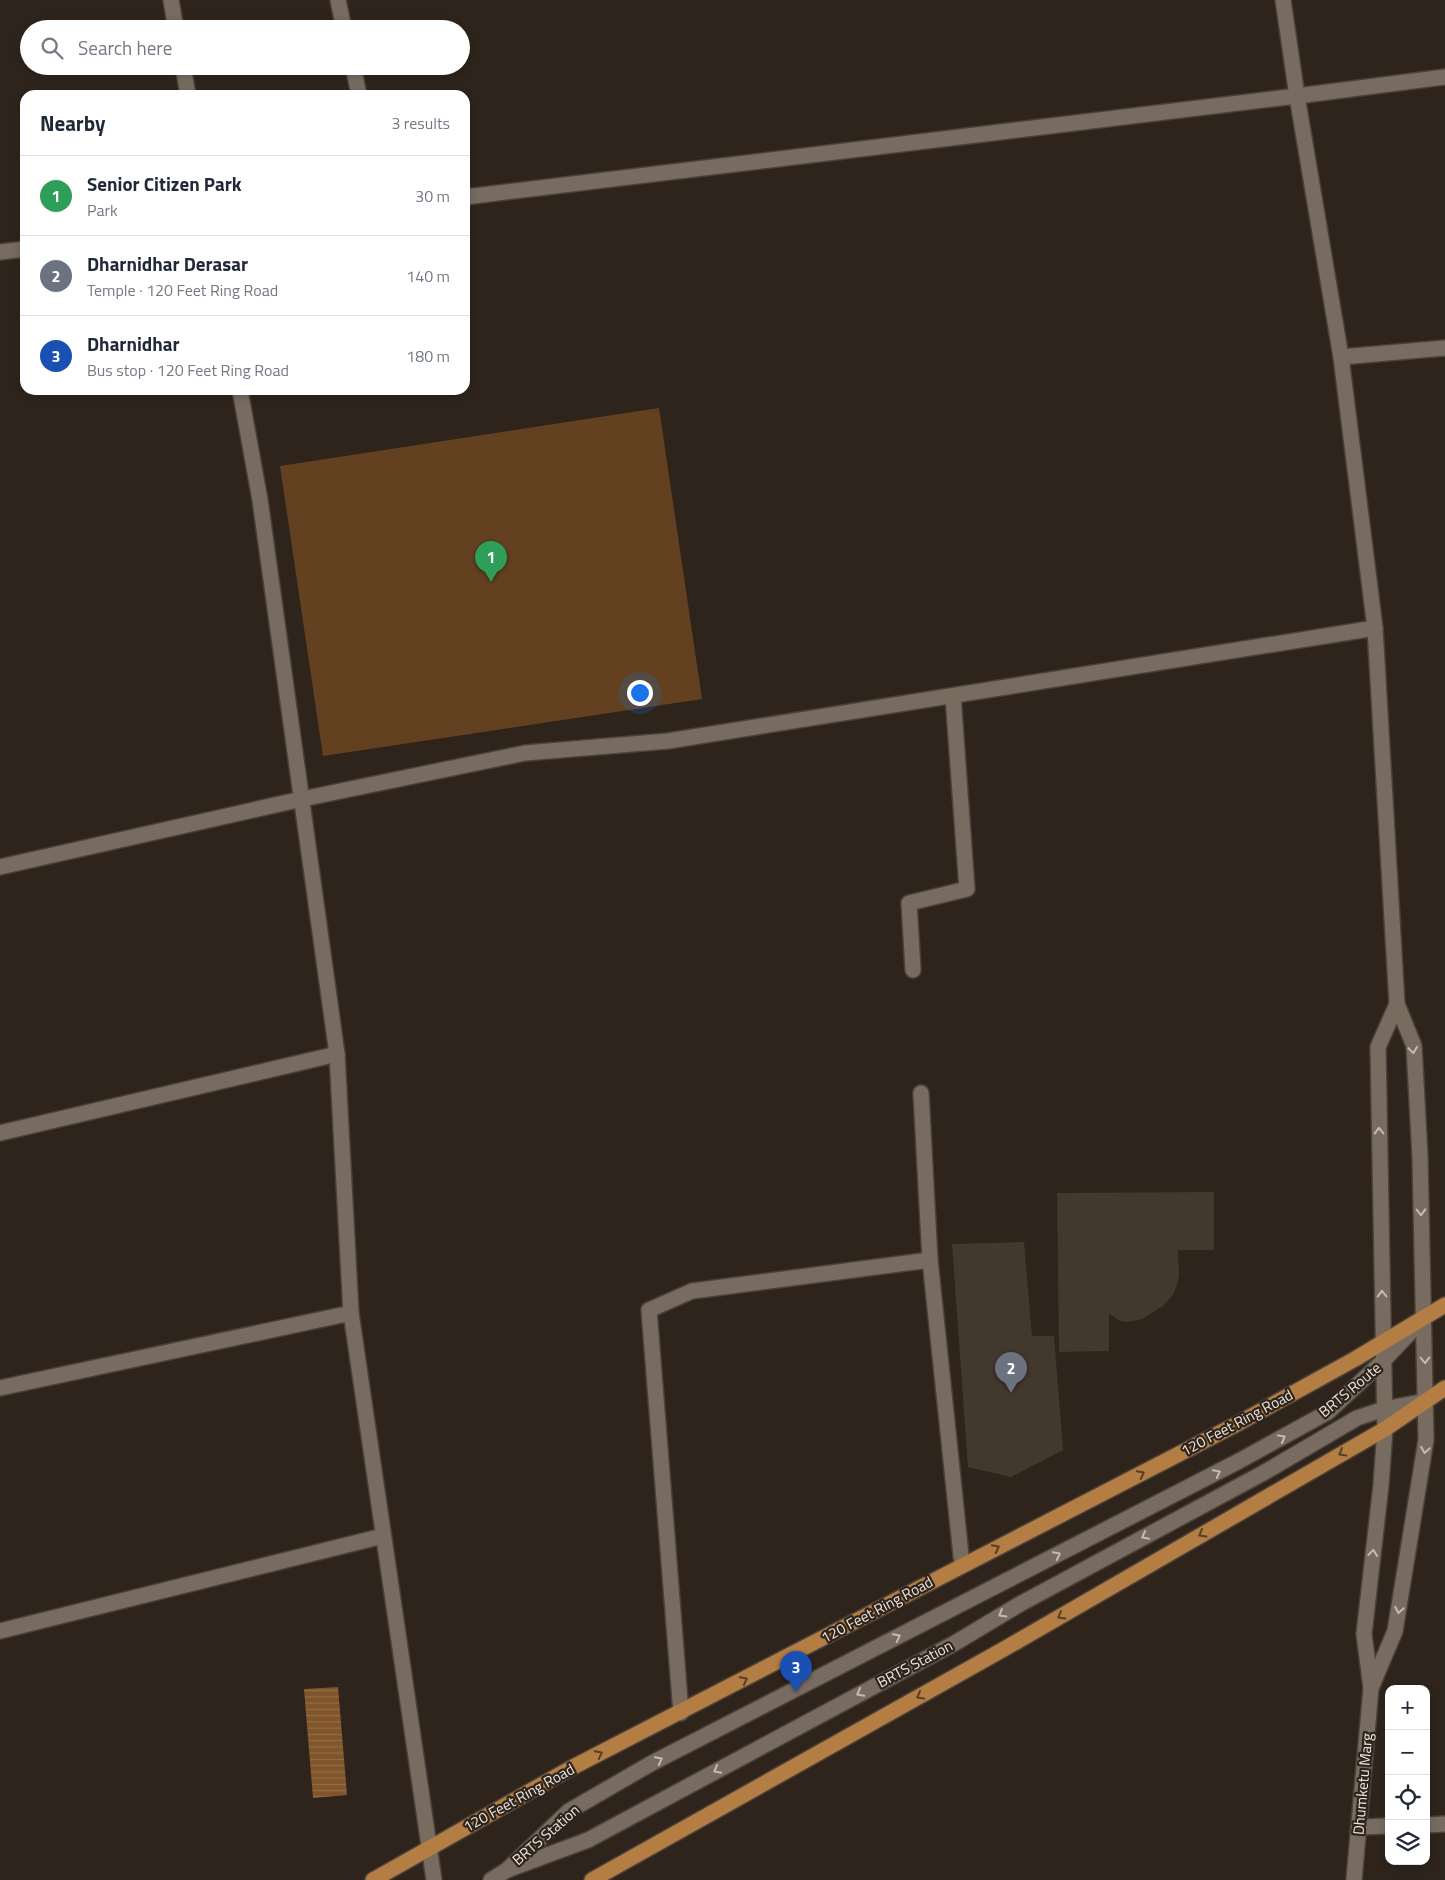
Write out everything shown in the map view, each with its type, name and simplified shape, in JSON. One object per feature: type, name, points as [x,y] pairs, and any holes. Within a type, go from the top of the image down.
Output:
[{"type":"main road","name":"120 Feet Ring Road","points":[[373,1880],[573,1767],[681,1713],[962,1565],[1237,1424],[1445,1305]]},
{"type":"main road","points":[[592,1880],[1004,1649],[1385,1429],[1445,1388]]},
{"type":"street","points":[[171,0],[174,20]]},
{"type":"street","points":[[338,0],[342,20]]},
{"type":"street","points":[[1283,0],[1297,96],[1341,357],[1375,628],[1397,1004],[1414,1046],[1420,1156],[1426,1440],[1395,1631],[1371,1688]]},
{"type":"street","points":[[185,75],[187,90]]},
{"type":"street","points":[[355,75],[358,90]]},
{"type":"street","points":[[470,196],[1445,77]]},
{"type":"street","points":[[0,252],[20,250]]},
{"type":"street","points":[[1341,357],[1445,348]]},
{"type":"street","points":[[241,395],[260,500],[337,1054],[351,1313],[434,1880]]},
{"type":"street","points":[[0,867],[302,799],[525,753],[668,741],[1375,628]]},
{"type":"street","points":[[913,970],[909,903],[967,889],[953,696]]},
{"type":"street","points":[[1371,1688],[1364,1634],[1381,1485],[1385,1429],[1378,1047],[1397,1004]]},
{"type":"street","points":[[0,1133],[337,1054]]},
{"type":"street","points":[[921,1093],[930,1260],[962,1565]]},
{"type":"street","points":[[681,1713],[649,1310],[692,1291],[930,1260]]},
{"type":"street","points":[[0,1388],[351,1313]]},
{"type":"street","name":"BRTS Route","points":[[1239,1461],[1328,1412],[1383,1361],[1423,1318]]},
{"type":"street","name":"BRTS Route","points":[[1265,1472],[1357,1418],[1384,1409],[1426,1401]]},
{"type":"street","name":"BRTS Station","points":[[507,1870],[570,1811],[652,1763],[1239,1461]]},
{"type":"street","name":"BRTS Station","points":[[507,1870],[588,1840],[955,1643],[1020,1604],[1265,1472]]},
{"type":"street","points":[[0,1631],[383,1536]]},
{"type":"street","name":"Dhumketu Marg","points":[[1354,1880],[1371,1688]]},
{"type":"street","points":[[1430,1825],[1445,1824]]},
{"type":"street","points":[[1360,1827],[1385,1826]]},
{"type":"street","points":[[491,1880],[507,1870]]},
{"type":"shaded area","points":[[659,408],[702,699],[323,756],[280,466]]},
{"type":"shaded area","points":[[338,1687],[347,1795],[313,1798],[304,1689]]},
{"type":"building","points":[[1214,1192],[1214,1250],[1178,1250],[1179,1275],[1177,1285],[1173,1295],[1163,1306],[1142,1319],[1128,1322],[1120,1321],[1109,1314],[1109,1351],[1059,1352],[1057,1193]]},
{"type":"building","points":[[1024,1242],[1032,1336],[1054,1336],[1063,1450],[1011,1477],[968,1467],[952,1244]]},
{"type":"place","name":"Senior Citizen Park","points":[[491,582]]},
{"type":"place","name":"Dharnidhar Derasar","points":[[1011,1393]]},
{"type":"place","name":"Dharnidhar","points":[[796,1692]]}]
